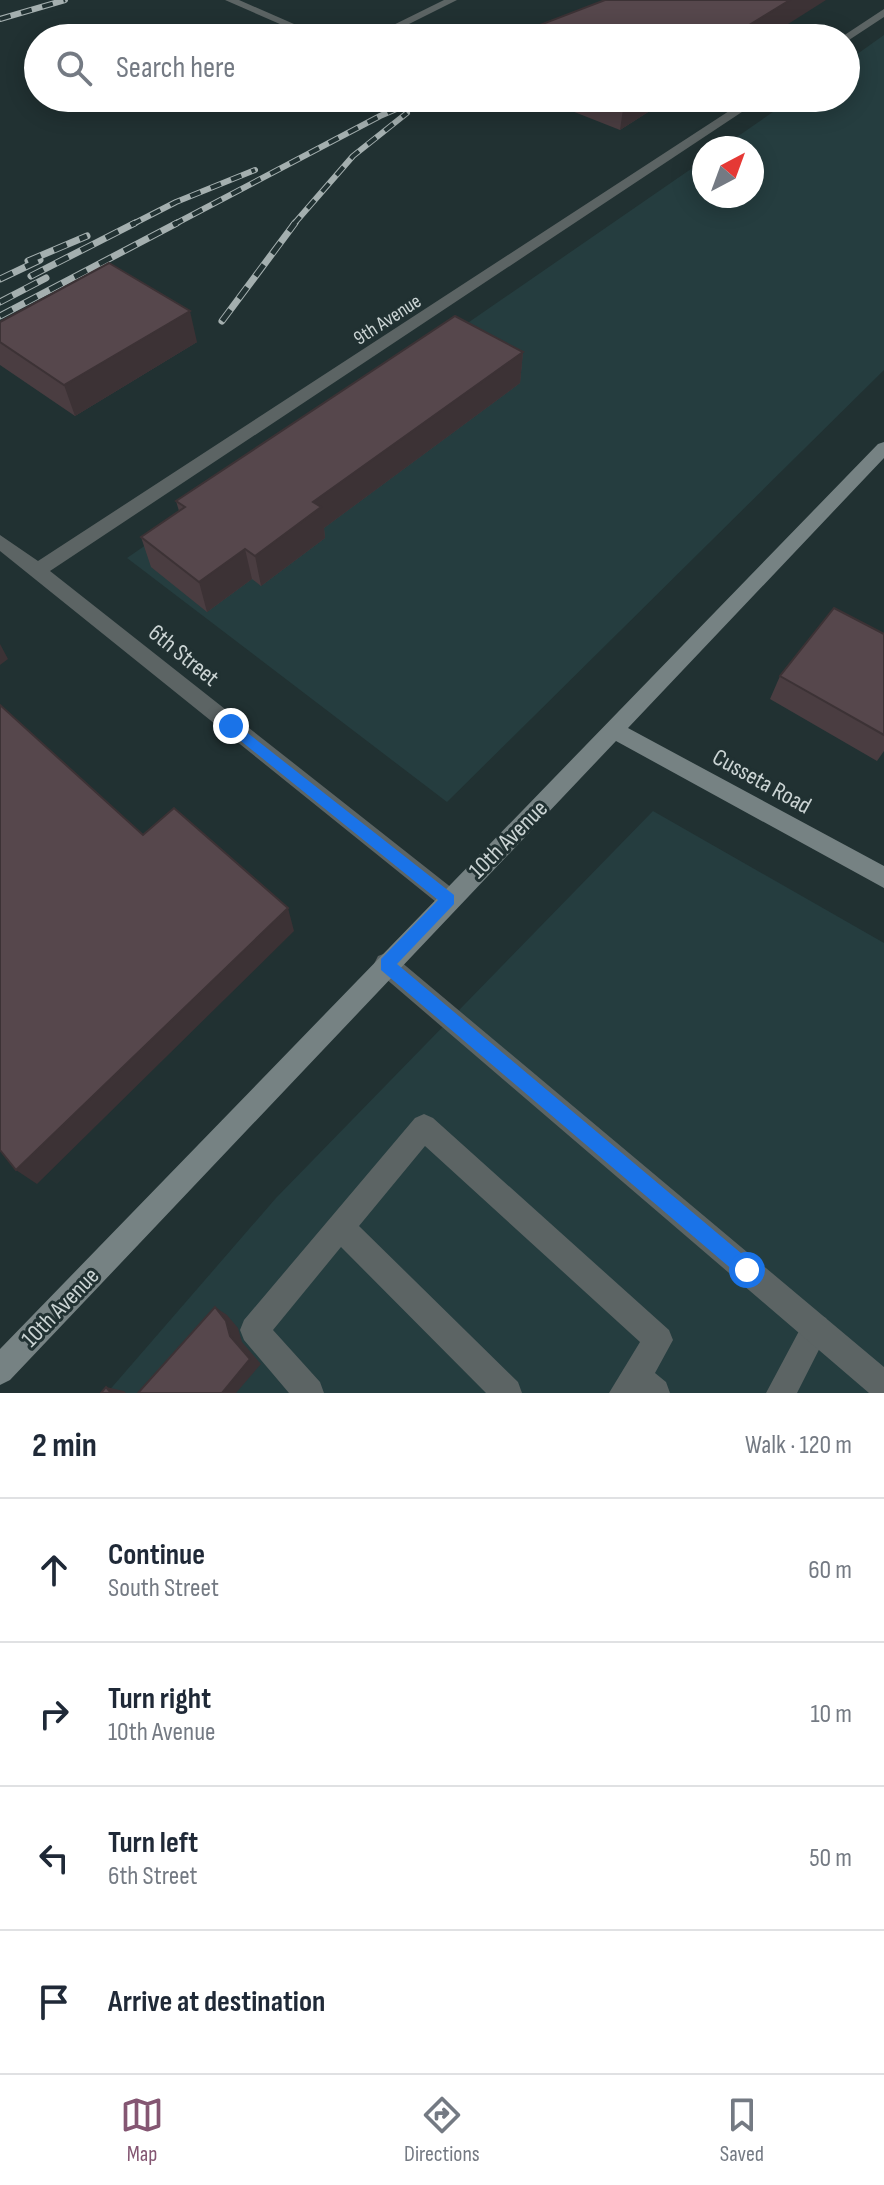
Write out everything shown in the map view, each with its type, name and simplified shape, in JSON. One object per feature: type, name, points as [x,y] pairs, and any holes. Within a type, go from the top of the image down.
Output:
[{"type":"main road","name":"10th Avenue","points":[[0,1370],[884,448]]},
{"type":"main road","name":"Cusseta Road","points":[[615,731],[884,878]]},
{"type":"street","points":[[230,0],[287,24]]},
{"type":"street","points":[[401,24],[452,0]]},
{"type":"street","points":[[860,28],[884,12]]},
{"type":"street","name":"9th Avenue","points":[[37,571],[622,190],[736,112]]},
{"type":"street","name":"6th Street","points":[[0,541],[449,899]]},
{"type":"street","points":[[386,964],[884,1386]]},
{"type":"street","points":[[309,1393],[254,1330],[424,1127],[659,1340],[638,1387]]},
{"type":"street","points":[[341,1228],[507,1393]]},
{"type":"street","points":[[781,1393],[816,1328]]},
{"type":"shaded area","points":[[884,35],[884,370],[447,802],[127,558],[692,168],[692,208],[764,208],[764,136],[738,136],[773,112],[860,112],[860,52]]},
{"type":"shaded area","points":[[653,811],[884,943],[884,1393],[107,1393],[276,1198]]},
{"type":"building","points":[[605,0],[790,0],[751,24],[542,24]]},
{"type":"building","points":[[109,263],[190,311],[64,385],[0,342],[0,322]]},
{"type":"building","points":[[455,316],[523,352],[313,502],[321,507],[255,556],[245,549],[199,582],[141,537],[185,507],[176,501]]},
{"type":"building","points":[[834,608],[884,634],[884,735],[780,676]]},
{"type":"building","points":[[0,705],[143,835],[174,808],[288,908],[16,1170],[0,1150]]},
{"type":"building","points":[[215,1307],[226,1321],[230,1336],[250,1359],[222,1393],[138,1393]]},
{"type":"railway","points":[[0,19],[65,0]]},
{"type":"railway","points":[[173,225],[389,112]]},
{"type":"railway","points":[[293,225],[353,156],[407,113]]},
{"type":"railway","points":[[131,225],[176,202],[255,170]]},
{"type":"railway","points":[[31,276],[135,223]]},
{"type":"railway","points":[[0,316],[177,223]]},
{"type":"railway","points":[[222,321],[295,223]]},
{"type":"railway","points":[[28,261],[87,236]]},
{"type":"railway","points":[[0,279],[40,260]]},
{"type":"railway","points":[[0,302],[46,278]]},
{"type":"route","points":[[231,726],[449,899],[386,964],[747,1270]]}]
